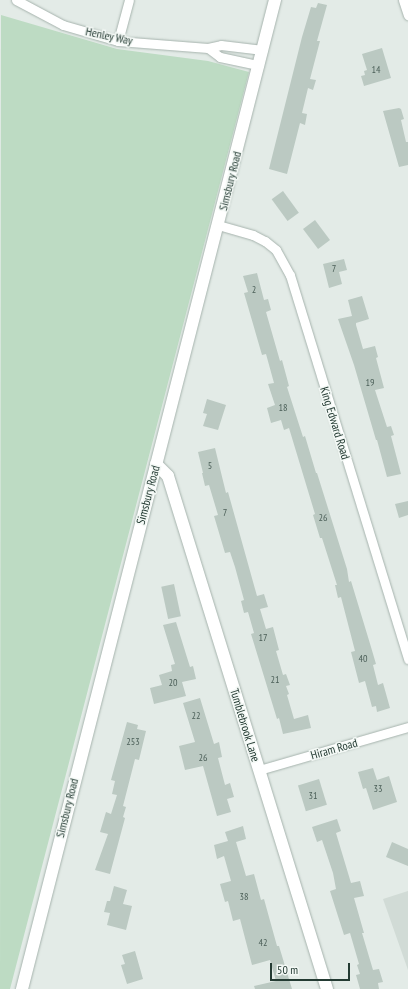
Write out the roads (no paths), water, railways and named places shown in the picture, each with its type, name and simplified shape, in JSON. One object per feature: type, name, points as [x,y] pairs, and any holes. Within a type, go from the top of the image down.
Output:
[{"type":"main road","name":"Simsbury Road","points":[[22,989],[93,703],[218,226],[275,0]]},
{"type":"main road","name":"Tumblebrook Lane","points":[[156,464],[168,476],[327,989]]},
{"type":"street","name":"Henley Way","points":[[16,0],[63,25],[118,41],[208,48],[221,45],[262,50]]},
{"type":"street","points":[[118,41],[129,0]]},
{"type":"street","points":[[403,0],[408,15]]},
{"type":"street","name":"Henley Way","points":[[208,48],[220,56],[259,65]]},
{"type":"street","name":"King Edward Road","points":[[218,226],[253,235],[265,241],[276,250],[290,275],[408,659]]},
{"type":"street","name":"Hiram Road","points":[[259,770],[408,727]]}]
